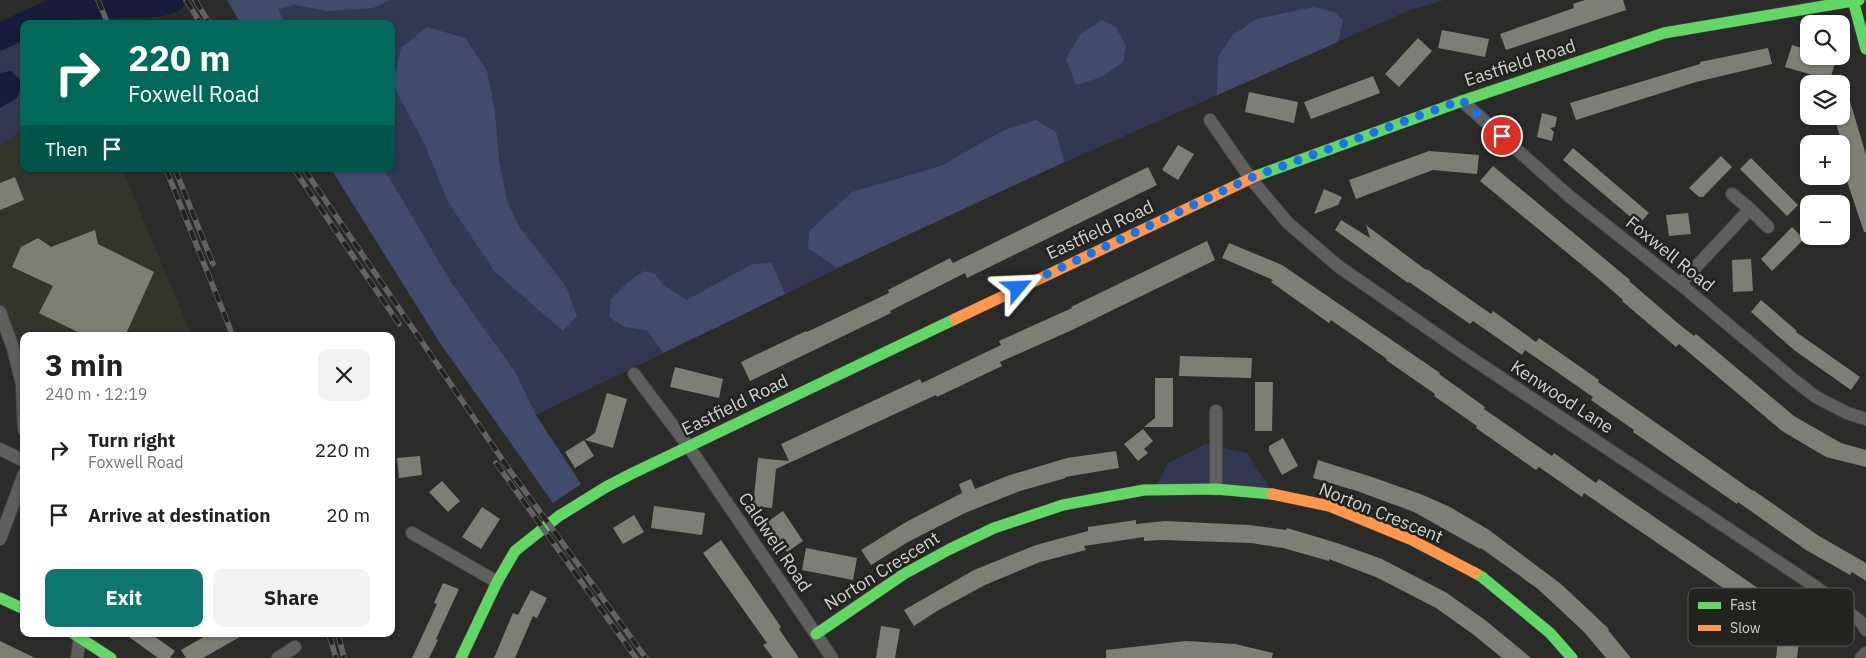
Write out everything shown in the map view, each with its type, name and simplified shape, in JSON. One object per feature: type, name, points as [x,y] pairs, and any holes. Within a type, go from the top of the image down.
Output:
[{"type":"street","points":[[1855,0],[1866,48]]},
{"type":"street","name":"Eastfield Road","points":[[461,658],[496,582],[515,551],[559,516],[606,487],[1250,178],[1462,100],[1664,33],[1855,0]]},
{"type":"street","name":"Foxwell Road","points":[[1462,100],[1569,196],[1680,284],[1816,397],[1848,413],[1866,419]]},
{"type":"street","name":"Kenwood Lane","points":[[1210,120],[1250,178],[1288,223],[1338,266],[1468,356],[1818,588]]},
{"type":"street","points":[[1732,194],[1768,227]]},
{"type":"street","points":[[1680,284],[1750,209]]},
{"type":"street","points":[[0,312],[13,348],[20,376]]},
{"type":"street","name":"Caldwell Road","points":[[634,374],[689,447],[832,658]]},
{"type":"street","points":[[1216,411],[1216,489]]},
{"type":"street","points":[[0,449],[20,460]]},
{"type":"street","points":[[0,539],[20,485]]},
{"type":"street","name":"Norton Crescent","points":[[816,634],[904,574],[994,528],[1062,505],[1144,490],[1216,489],[1272,494],[1329,506],[1412,540],[1482,577],[1550,633],[1572,658]]},
{"type":"street","points":[[412,533],[496,582]]},
{"type":"street","points":[[0,598],[20,607]]},
{"type":"street","name":"Kenwood Lane","points":[[1854,617],[1862,623],[1866,630]]},
{"type":"street","points":[[77,637],[77,658]]},
{"type":"street","points":[[80,637],[111,658]]},
{"type":"street","points":[[278,658],[296,647]]},
{"type":"street","points":[[1861,658],[1866,653]]},
{"type":"shaded area","points":[[227,0],[1444,0],[1408,11],[968,205],[536,415],[334,172],[395,172],[395,20],[239,20]]},
{"type":"shaded area","points":[[227,0],[390,0],[373,8],[327,11],[294,5],[278,9],[283,20],[239,20]]},
{"type":"shaded area","points":[[1314,7],[1334,12],[1343,20],[1338,42],[1217,95],[1218,56],[1233,35],[1256,19]]},
{"type":"shaded area","points":[[1102,20],[1116,27],[1126,46],[1123,62],[1102,77],[1076,85],[1066,59],[1080,34]]},
{"type":"shaded area","points":[[427,27],[465,38],[487,71],[495,112],[499,160],[507,201],[520,228],[566,286],[577,316],[563,331],[495,272],[448,202],[424,143],[395,89],[395,76],[401,48]]},
{"type":"shaded area","points":[[20,43],[20,132],[0,147],[0,51]]},
{"type":"shaded area","points":[[11,71],[20,80],[20,88],[17,98],[0,108],[0,73]]},
{"type":"shaded area","points":[[1036,120],[1056,132],[1064,162],[837,268],[808,248],[809,231],[852,192],[941,166],[1004,130]]},
{"type":"shaded area","points":[[20,132],[20,172],[123,172],[190,332],[20,332],[20,349],[13,348],[0,307],[0,147]]},
{"type":"shaded area","points":[[333,172],[386,172],[451,282],[514,370],[536,415],[581,484],[553,503],[440,343]]},
{"type":"shaded area","points":[[772,263],[785,294],[663,353],[647,330],[624,327],[609,317],[611,299],[628,282],[644,271],[655,274],[663,285],[687,300],[752,264]]},
{"type":"shaded area","points":[[1205,444],[1247,453],[1271,490],[1154,490],[1168,463]]},
{"type":"building","points":[[1585,0],[1623,0],[1626,10],[1506,50],[1500,34],[1574,8],[1573,4]]},
{"type":"building","points":[[1442,30],[1489,39],[1485,57],[1438,48]]},
{"type":"building","points":[[1418,38],[1432,51],[1399,87],[1385,74]]},
{"type":"building","points":[[1792,45],[1800,47],[1800,65],[1834,65],[1831,75],[1813,75],[1785,67]]},
{"type":"building","points":[[1768,48],[1772,64],[1696,82],[1576,120],[1570,103],[1700,64],[1700,62]]},
{"type":"building","points":[[1373,76],[1380,93],[1311,119],[1304,102]]},
{"type":"building","points":[[1249,92],[1298,102],[1294,123],[1245,112]]},
{"type":"building","points":[[1850,101],[1866,155],[1866,232],[1864,232],[1848,185],[1850,185],[1850,135],[1839,135],[1837,125],[1850,125]]},
{"type":"building","points":[[1542,113],[1557,117],[1555,127],[1550,128],[1554,132],[1552,141],[1537,137]]},
{"type":"building","points":[[1178,145],[1194,154],[1178,180],[1162,170]]},
{"type":"building","points":[[1573,148],[1649,213],[1639,224],[1563,160]]},
{"type":"building","points":[[1429,151],[1479,155],[1477,174],[1433,170],[1356,199],[1349,180]]},
{"type":"building","points":[[1721,156],[1732,167],[1703,197],[1699,197],[1689,188]]},
{"type":"building","points":[[1751,158],[1798,205],[1787,216],[1740,169]]},
{"type":"building","points":[[1493,166],[1630,280],[1680,325],[1694,336],[1696,334],[1794,416],[1841,443],[1866,450],[1866,467],[1826,457],[1782,431],[1679,344],[1676,347],[1599,279],[1480,181]]},
{"type":"building","points":[[1148,167],[1157,185],[967,278],[965,273],[890,311],[891,313],[750,381],[741,362],[889,293],[888,290],[950,258],[953,263]]},
{"type":"building","points":[[15,177],[24,200],[0,210],[0,183]]},
{"type":"building","points":[[1324,189],[1342,197],[1338,205],[1314,214]]},
{"type":"building","points":[[1688,213],[1691,234],[1669,236],[1666,215]]},
{"type":"building","points":[[1341,220],[1370,238],[1366,225],[1426,270],[1491,314],[1493,311],[1536,342],[1539,338],[1753,491],[1819,536],[1866,563],[1866,581],[1852,572],[1850,575],[1806,550],[1738,502],[1737,504],[1633,432],[1634,430],[1591,400],[1593,397],[1525,350],[1522,355],[1473,321],[1470,324],[1408,283],[1335,230]]},
{"type":"building","points":[[1792,227],[1800,235],[1800,243],[1772,271],[1761,259]]},
{"type":"building","points":[[95,230],[98,244],[154,272],[127,332],[78,332],[39,313],[53,286],[12,267],[21,247],[38,238],[51,247]]},
{"type":"building","points":[[1207,241],[1215,260],[1072,330],[1000,362],[1002,366],[937,397],[936,395],[776,469],[772,508],[753,506],[758,458],[789,461],[781,444],[920,379],[922,383],[1001,345],[999,341],[1072,308]]},
{"type":"building","points":[[1229,243],[1282,265],[1440,373],[1485,407],[1484,409],[1552,456],[1554,453],[1596,483],[1599,479],[1758,588],[1723,588],[1584,493],[1582,497],[1539,467],[1536,470],[1476,428],[1477,426],[1434,396],[1435,394],[1387,359],[1331,320],[1329,323],[1271,282],[1273,280],[1222,258]]},
{"type":"building","points":[[1751,259],[1753,291],[1733,292],[1732,260]]},
{"type":"building","points":[[1761,300],[1796,332],[1860,377],[1851,390],[1794,350],[1751,312]]},
{"type":"building","points":[[1180,356],[1252,358],[1251,378],[1179,376]]},
{"type":"building","points":[[675,367],[723,379],[719,398],[670,387]]},
{"type":"building","points":[[1155,378],[1173,378],[1173,427],[1144,427],[1155,418]]},
{"type":"building","points":[[1255,382],[1273,382],[1272,431],[1255,431]]},
{"type":"building","points":[[607,393],[627,399],[613,448],[585,440],[595,433]]},
{"type":"building","points":[[1143,429],[1153,441],[1144,449],[1148,453],[1138,461],[1124,444]]},
{"type":"building","points":[[1283,438],[1298,466],[1282,475],[1269,451],[1269,446]]},
{"type":"building","points":[[584,440],[594,456],[575,468],[565,452]]},
{"type":"building","points":[[1116,451],[1119,468],[1065,477],[1020,491],[965,513],[908,542],[871,565],[861,550],[906,522],[962,493],[959,484],[971,479],[975,489],[1007,476],[1067,458]]},
{"type":"building","points":[[420,456],[422,475],[399,478],[397,458]]},
{"type":"building","points":[[1318,460],[1423,495],[1450,507],[1489,530],[1561,584],[1609,629],[1631,658],[1606,658],[1584,632],[1538,589],[1481,548],[1414,512],[1357,491],[1313,478]]},
{"type":"building","points":[[442,481],[460,501],[448,512],[429,492]]},
{"type":"building","points":[[654,506],[705,513],[702,535],[651,528]]},
{"type":"building","points":[[482,507],[500,519],[481,549],[462,537]]},
{"type":"building","points":[[783,511],[803,541],[787,552],[767,522]]},
{"type":"building","points":[[634,515],[644,532],[623,544],[613,528]]},
{"type":"building","points":[[1136,520],[1136,524],[1165,521],[1249,525],[1286,530],[1287,528],[1337,543],[1382,559],[1447,593],[1485,620],[1531,658],[1502,658],[1436,608],[1378,578],[1329,559],[1329,561],[1283,548],[1251,543],[1144,541],[1144,537],[1084,546],[1086,550],[1040,562],[985,585],[914,626],[904,610],[974,570],[1036,545],[1088,531],[1088,527]]},
{"type":"building","points":[[721,540],[781,627],[779,629],[799,658],[773,658],[763,645],[767,643],[703,553]]},
{"type":"building","points":[[806,548],[857,558],[853,580],[802,570]]},
{"type":"building","points":[[443,583],[459,589],[436,639],[438,640],[429,658],[412,658],[437,604],[434,603]]},
{"type":"building","points":[[531,590],[547,598],[537,618],[533,616],[515,658],[494,658],[513,613],[518,615]]},
{"type":"building","points":[[881,626],[900,629],[895,658],[876,658]]},
{"type":"building","points":[[129,637],[155,637],[175,651],[170,658],[158,658]]},
{"type":"building","points":[[204,637],[240,637],[203,658],[186,658],[181,650]]},
{"type":"building","points":[[0,641],[35,658],[0,658]]},
{"type":"building","points":[[1186,641],[1235,644],[1273,653],[1272,658],[1106,658],[1106,650]]},
{"type":"building","points":[[1777,646],[1798,646],[1797,658],[1776,658]]},
{"type":"waterway","points":[[35,20],[63,7],[158,4],[172,0]]},
{"type":"waterway","points":[[0,37],[20,27]]},
{"type":"railway","points":[[98,0],[106,20]]},
{"type":"railway","points":[[186,0],[198,20]]},
{"type":"railway","points":[[195,0],[208,20]]},
{"type":"railway","points":[[167,172],[231,332]]},
{"type":"railway","points":[[176,172],[213,264]]},
{"type":"railway","points":[[296,172],[399,324]]},
{"type":"railway","points":[[306,172],[506,465],[646,658]]},
{"type":"railway","points":[[496,463],[636,658]]},
{"type":"railway","points":[[330,637],[336,658]]},
{"type":"railway","points":[[339,637],[344,658]]},
{"type":"traffic: fast","points":[[1853,0],[1866,49]]},
{"type":"traffic: fast","points":[[1256,176],[1462,101],[1664,33],[1859,0]]},
{"type":"traffic: fast","points":[[461,658],[497,582],[515,551],[559,516],[631,474],[955,319]]},
{"type":"traffic: fast","points":[[816,634],[904,574],[950,549],[994,528],[1063,505],[1144,490],[1216,489],[1272,494]]},
{"type":"traffic: fast","points":[[1475,573],[1550,633],[1572,658]]},
{"type":"traffic: fast","points":[[0,598],[20,607]]},
{"type":"traffic: fast","points":[[79,637],[111,658]]},
{"type":"traffic: slow","points":[[955,319],[1256,176]]},
{"type":"traffic: slow","points":[[1272,494],[1329,506],[1412,540],[1475,573]]},
{"type":"route","points":[[1018,288],[1250,178],[1462,100],[1502,136]]}]
